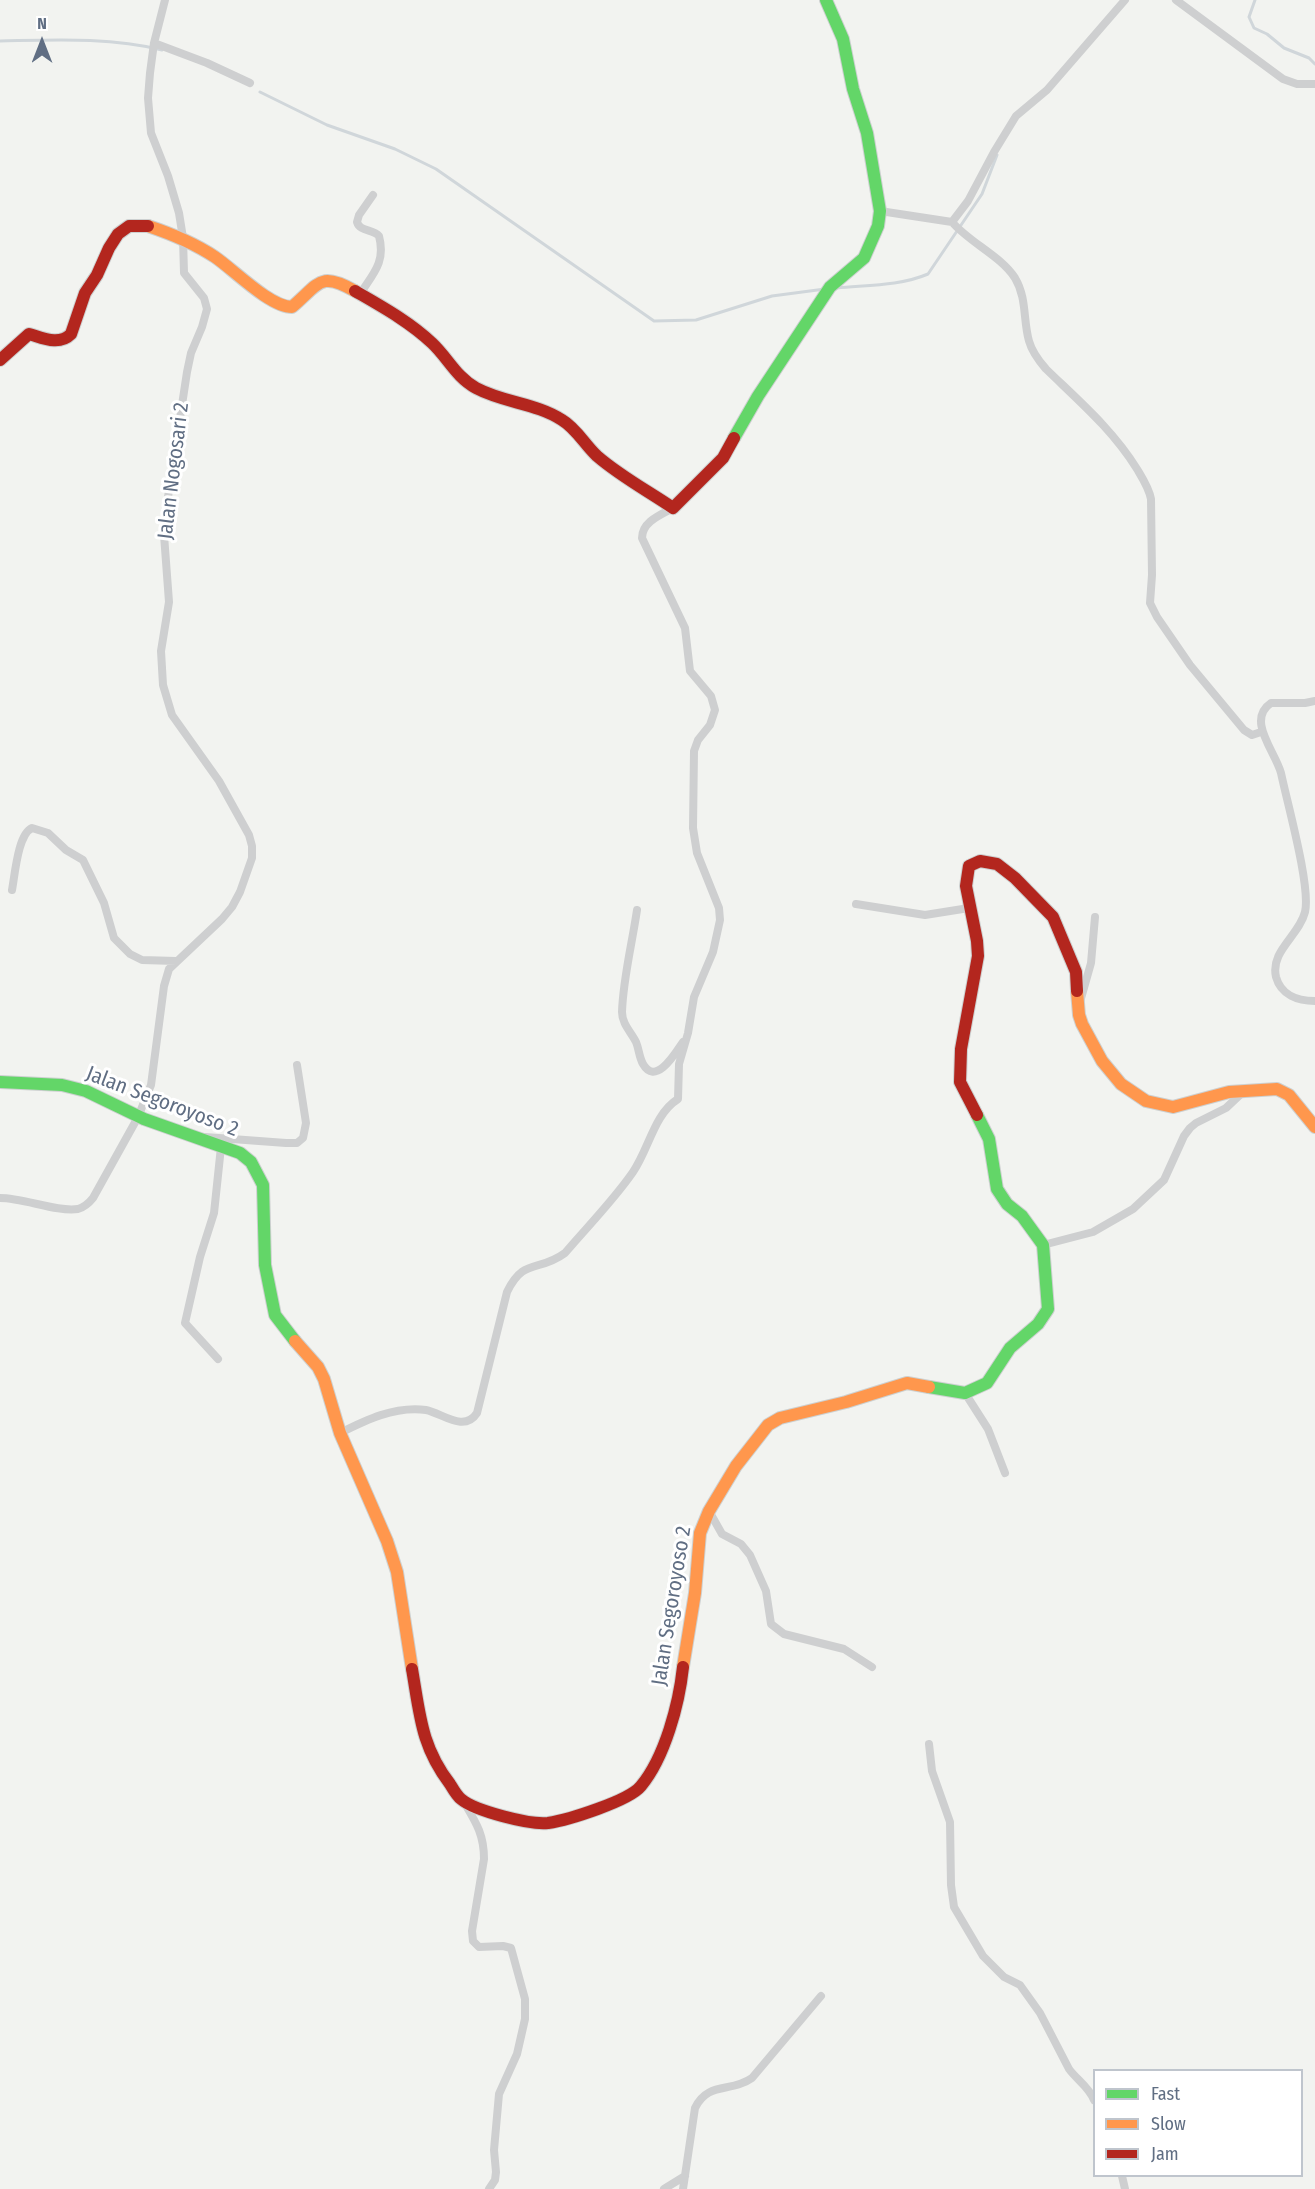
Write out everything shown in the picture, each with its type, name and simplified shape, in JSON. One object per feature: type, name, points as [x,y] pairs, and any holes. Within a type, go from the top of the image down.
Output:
[{"type":"street","name":"Jalan Nogosari 2","points":[[0,1198],[17,1198],[68,1209],[86,1205],[93,1198],[138,1117],[151,1085],[164,986],[169,969],[232,908],[249,870],[252,846],[249,835],[219,781],[172,715],[163,685],[161,651],[169,602],[164,552],[168,497],[191,352],[207,309],[204,298],[184,273],[183,238],[174,196],[151,133],[148,98],[154,43],[165,0]]},
{"type":"street","points":[[340,1433],[368,1419],[389,1412],[426,1410],[456,1422],[466,1422],[474,1418],[507,1292],[512,1282],[518,1273],[526,1268],[554,1261],[565,1253],[631,1174],[643,1156],[664,1110],[678,1098],[679,1064],[688,1033],[694,996],[713,952],[720,920],[719,908],[697,853],[693,828],[694,751],[698,740],[710,725],[715,710],[711,696],[690,671],[685,628],[642,538],[642,531],[646,525],[673,508],[723,458],[753,404],[825,294],[864,258],[878,226],[880,212],[867,134],[853,89],[843,39],[826,0]]},
{"type":"street","points":[[952,222],[968,201],[993,152],[1016,116],[1047,90],[1125,0]]},
{"type":"street","points":[[1176,0],[1283,79],[1297,84],[1315,84]]},
{"type":"street","points":[[154,43],[207,63],[250,83]]},
{"type":"street","points":[[360,294],[381,258],[379,236],[374,231],[361,228],[357,222],[372,195]]},
{"type":"street","points":[[880,212],[952,222],[961,232],[1007,268],[1014,277],[1024,299],[1028,339],[1038,360],[1109,429],[1145,481],[1151,499],[1150,596],[1153,610],[1190,665],[1244,730],[1252,735],[1262,732]]},
{"type":"street","points":[[0,360],[29,334],[56,341],[66,339],[71,334],[85,294],[109,248],[124,229],[138,225],[147,226],[183,238],[216,258],[262,294],[287,307],[292,307],[326,279],[335,280],[422,335],[465,380],[490,395],[541,408],[555,414],[565,421],[597,456],[673,508]]},
{"type":"street","points":[[1315,701],[1274,702],[1268,704],[1262,712],[1262,732],[1278,763],[1300,860],[1306,903],[1299,926],[1275,962],[1277,979],[1284,992],[1292,997],[1315,1002]]},
{"type":"street","points":[[12,890],[25,833],[32,828],[43,831],[86,865],[104,903],[111,932],[119,944],[135,958],[176,961]]},
{"type":"street","points":[[1005,1473],[988,1429],[965,1393],[987,1383],[1010,1348],[1038,1324],[1048,1309],[1043,1245],[1022,1216],[1007,1203],[997,1189],[989,1139],[960,1082],[961,1049],[978,956],[969,908],[966,877],[969,866],[980,861],[997,864],[1015,878],[1053,918],[1076,972],[1082,1024],[1102,1061],[1121,1084],[1140,1098],[1173,1107],[1229,1092],[1284,1091],[1315,1127]]},
{"type":"street","points":[[856,904],[925,915],[969,908]]},
{"type":"street","points":[[637,910],[622,1016],[636,1042],[641,1062],[645,1068],[659,1070],[667,1065],[688,1033]]},
{"type":"street","points":[[1079,1004],[1091,963],[1095,917]]},
{"type":"street","points":[[191,1136],[297,1143],[303,1138],[306,1123],[297,1065]]},
{"type":"street","name":"Jalan Segoroyoso 2","points":[[0,1082],[62,1085],[86,1091],[138,1117],[246,1157],[259,1175],[263,1185],[265,1210],[264,1265],[274,1315],[283,1329],[318,1366],[340,1433],[387,1541],[397,1572],[423,1733],[435,1764],[461,1799],[485,1810],[526,1822],[548,1823],[592,1811],[627,1797],[640,1788],[655,1765],[668,1732],[681,1683],[686,1639],[695,1593],[700,1533],[709,1511],[736,1466],[768,1425],[780,1418],[846,1402],[907,1383],[965,1393]]},
{"type":"street","points":[[1043,1245],[1093,1232],[1133,1209],[1164,1180],[1190,1128],[1226,1108],[1244,1091]]},
{"type":"street","points":[[218,1359],[185,1323],[200,1257],[214,1213],[221,1147]]},
{"type":"street","points":[[709,1511],[722,1534],[741,1544],[750,1555],[766,1591],[771,1624],[784,1634],[844,1649],[872,1667]]},
{"type":"street","points":[[929,1744],[932,1771],[950,1822],[951,1885],[954,1906],[982,1956],[1004,1977],[1020,1984],[1040,2013],[1069,2069],[1093,2096]]},
{"type":"street","points":[[461,1799],[478,1827],[484,1848],[472,1931],[473,1941],[478,1947],[511,1948],[526,2009],[517,2054],[499,2094],[494,2150],[496,2172],[495,2180],[489,2189]]},
{"type":"street","points":[[683,2189],[695,2108],[700,2098],[708,2092],[736,2085],[752,2078],[820,1996]]},
{"type":"street","points":[[664,2189],[685,2176]]},
{"type":"waterway","points":[[1255,0],[1249,17],[1254,28],[1267,34],[1284,48],[1309,58],[1315,64]]},
{"type":"waterway","points":[[0,41],[102,41],[162,50]]},
{"type":"waterway","points":[[260,92],[327,125],[395,149],[436,169],[654,321],[696,320],[772,296],[825,289]]},
{"type":"waterway","points":[[837,288],[895,283],[928,274],[982,194],[997,155]]},
{"type":"traffic: fast","points":[[734,438],[758,396],[830,287],[864,258],[878,226],[880,211],[867,133],[853,89],[843,39],[826,0]]},
{"type":"traffic: fast","points":[[0,1082],[62,1085],[86,1091],[144,1119],[240,1153],[251,1162],[263,1185],[265,1265],[275,1315],[295,1341]]},
{"type":"traffic: fast","points":[[929,1387],[965,1393],[987,1383],[1010,1348],[1038,1324],[1048,1309],[1043,1245],[1022,1216],[1007,1204],[997,1189],[989,1139],[977,1115]]},
{"type":"traffic: slow","points":[[148,226],[183,239],[207,252],[263,295],[283,305],[292,307],[321,282],[334,282],[355,291]]},
{"type":"traffic: slow","points":[[1077,991],[1082,1024],[1102,1061],[1121,1084],[1146,1101],[1173,1107],[1229,1092],[1277,1089],[1289,1095],[1315,1127]]},
{"type":"traffic: slow","points":[[295,1341],[318,1367],[324,1379],[340,1433],[387,1541],[397,1572],[412,1669]]},
{"type":"traffic: slow","points":[[683,1667],[695,1593],[700,1533],[709,1511],[736,1466],[768,1425],[780,1418],[846,1402],[907,1383],[929,1387]]},
{"type":"traffic: jam","points":[[0,360],[29,334],[56,340],[61,340],[71,334],[85,293],[118,234],[129,226],[148,226]]},
{"type":"traffic: jam","points":[[355,291],[423,335],[469,384],[498,397],[542,410],[562,420],[572,427],[593,452],[606,463],[673,508],[723,458],[734,438]]},
{"type":"traffic: jam","points":[[977,1115],[960,1082],[961,1049],[978,956],[966,886],[969,866],[980,861],[997,864],[1015,878],[1053,917],[1076,972],[1077,991]]},
{"type":"traffic: jam","points":[[412,1669],[427,1743],[440,1770],[458,1796],[468,1804],[503,1816],[529,1822],[548,1823],[612,1804],[641,1786],[650,1774],[670,1730],[683,1667]]}]
